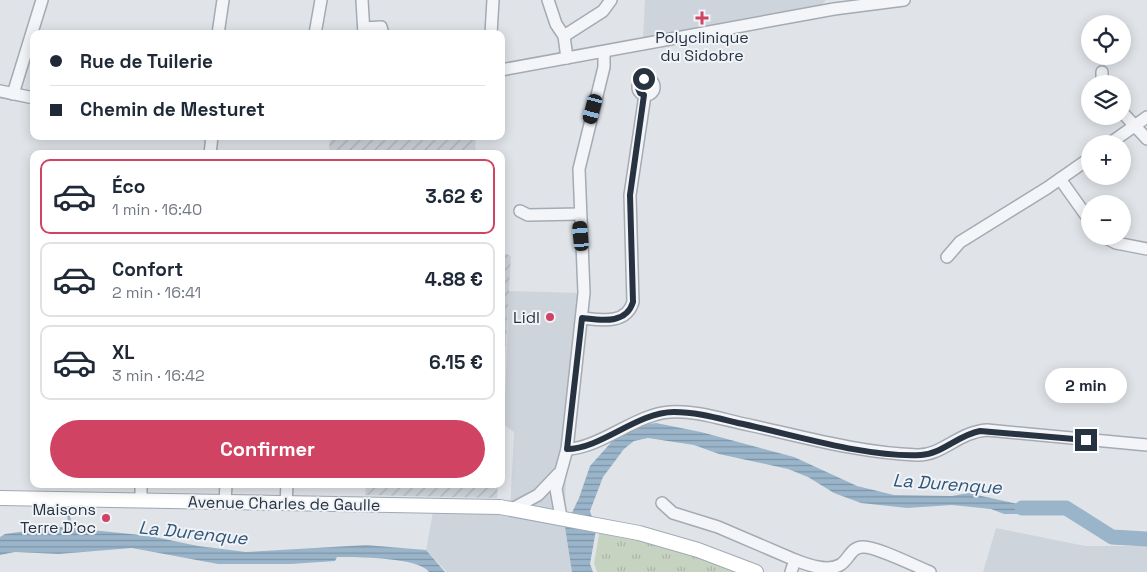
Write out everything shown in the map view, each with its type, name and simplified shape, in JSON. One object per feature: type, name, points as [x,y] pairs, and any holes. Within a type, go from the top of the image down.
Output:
[{"type":"main road","name":"Avenue Charles de Gaulle","points":[[0,498],[286,504],[462,505],[512,509],[608,526],[669,541],[756,572]]},
{"type":"street","points":[[33,30],[42,0]]},
{"type":"street","points":[[219,30],[223,0]]},
{"type":"street","points":[[316,30],[321,0]]},
{"type":"street","points":[[362,0],[364,30]]},
{"type":"street","points":[[491,30],[493,0]]},
{"type":"street","points":[[548,0],[556,24],[564,36],[567,58]]},
{"type":"street","points":[[564,36],[603,11],[611,0]]},
{"type":"street","points":[[505,69],[604,52],[831,5],[904,0]]},
{"type":"street","points":[[370,30],[381,28],[382,30]]},
{"type":"street","points":[[13,94],[30,39]]},
{"type":"street","points":[[564,518],[557,497],[559,473],[567,449],[585,280],[578,181],[581,157],[604,67],[604,52]]},
{"type":"street","points":[[0,91],[30,97]]},
{"type":"street","points":[[582,318],[614,320],[629,312],[633,302],[630,195],[644,95]]},
{"type":"street","points":[[1122,135],[1147,117]]},
{"type":"street","points":[[1131,122],[1147,139]]},
{"type":"street","points":[[947,257],[960,242],[1081,164]]},
{"type":"street","points":[[1060,179],[1081,208]]},
{"type":"street","points":[[520,210],[528,215],[580,214]]},
{"type":"street","points":[[1126,245],[1147,249]]},
{"type":"street","points":[[567,449],[582,446],[636,422],[672,412],[710,416],[862,450],[919,456],[934,452],[965,434],[987,430],[1147,445]]},
{"type":"street","points":[[512,509],[538,495],[559,473]]},
{"type":"street","points":[[141,488],[141,501]]},
{"type":"street","points":[[225,503],[226,488]]},
{"type":"street","points":[[286,504],[287,488]]},
{"type":"street","points":[[662,504],[673,513],[718,527],[816,568],[842,569],[854,550],[866,546],[930,572]]},
{"type":"street","points":[[791,572],[796,560]]},
{"type":"shaded area","name":"Polyclinique du Sidobre","points":[[645,0],[826,0],[820,7],[643,39]]},
{"type":"shaded area","points":[[330,140],[476,140],[475,150],[329,150]]},
{"type":"shaded area","points":[[505,254],[511,256],[505,357]]},
{"type":"shaded area","points":[[509,291],[584,293],[567,449],[565,507],[565,527],[575,572],[447,572],[426,550],[433,512],[510,511],[514,432],[505,426]]},
{"type":"shaded area","points":[[366,488],[498,488],[497,498],[365,495]]},
{"type":"shaded area","points":[[996,528],[1085,546],[1147,546],[1147,572],[983,572]]},
{"type":"green space","points":[[600,529],[686,552],[737,572],[597,572],[594,563]]},
{"type":"water","points":[[656,423],[701,432],[794,457],[857,486],[894,495],[952,496],[968,493],[1023,505],[1047,506],[1022,514],[1004,514],[991,509],[952,505],[907,508],[861,503],[834,493],[808,477],[788,469],[719,454],[694,445],[648,438],[634,441],[624,449],[603,477],[590,511],[596,530],[590,564],[593,572],[572,572],[565,527],[579,498],[590,466],[616,437],[637,426]]},
{"type":"water","points":[[66,508],[69,508],[72,528],[150,536],[198,546],[246,552],[366,545],[426,550],[445,572],[429,572],[413,563],[358,557],[337,557],[335,561],[291,564],[218,564],[132,548],[59,554],[15,552],[0,555],[0,537],[5,534],[33,530],[42,525],[69,528]]},
{"type":"waterway","name":"La Durenque","points":[[1022,508],[1066,508],[1112,537],[1147,539]]},
{"type":"place","name":"Polyclinique du Sidobre","points":[[702,18]]},
{"type":"place","name":"Lidl","points":[[550,317]]},
{"type":"place","name":"Maisons Terre D'oc","points":[[106,518]]},
{"type":"route","points":[[644,79],[638,85],[638,90],[644,95],[630,195],[633,302],[629,312],[614,320],[582,318],[567,449],[592,443],[636,422],[662,413],[672,412],[710,416],[862,450],[919,456],[939,450],[965,434],[980,431],[995,430],[1086,440]]}]
